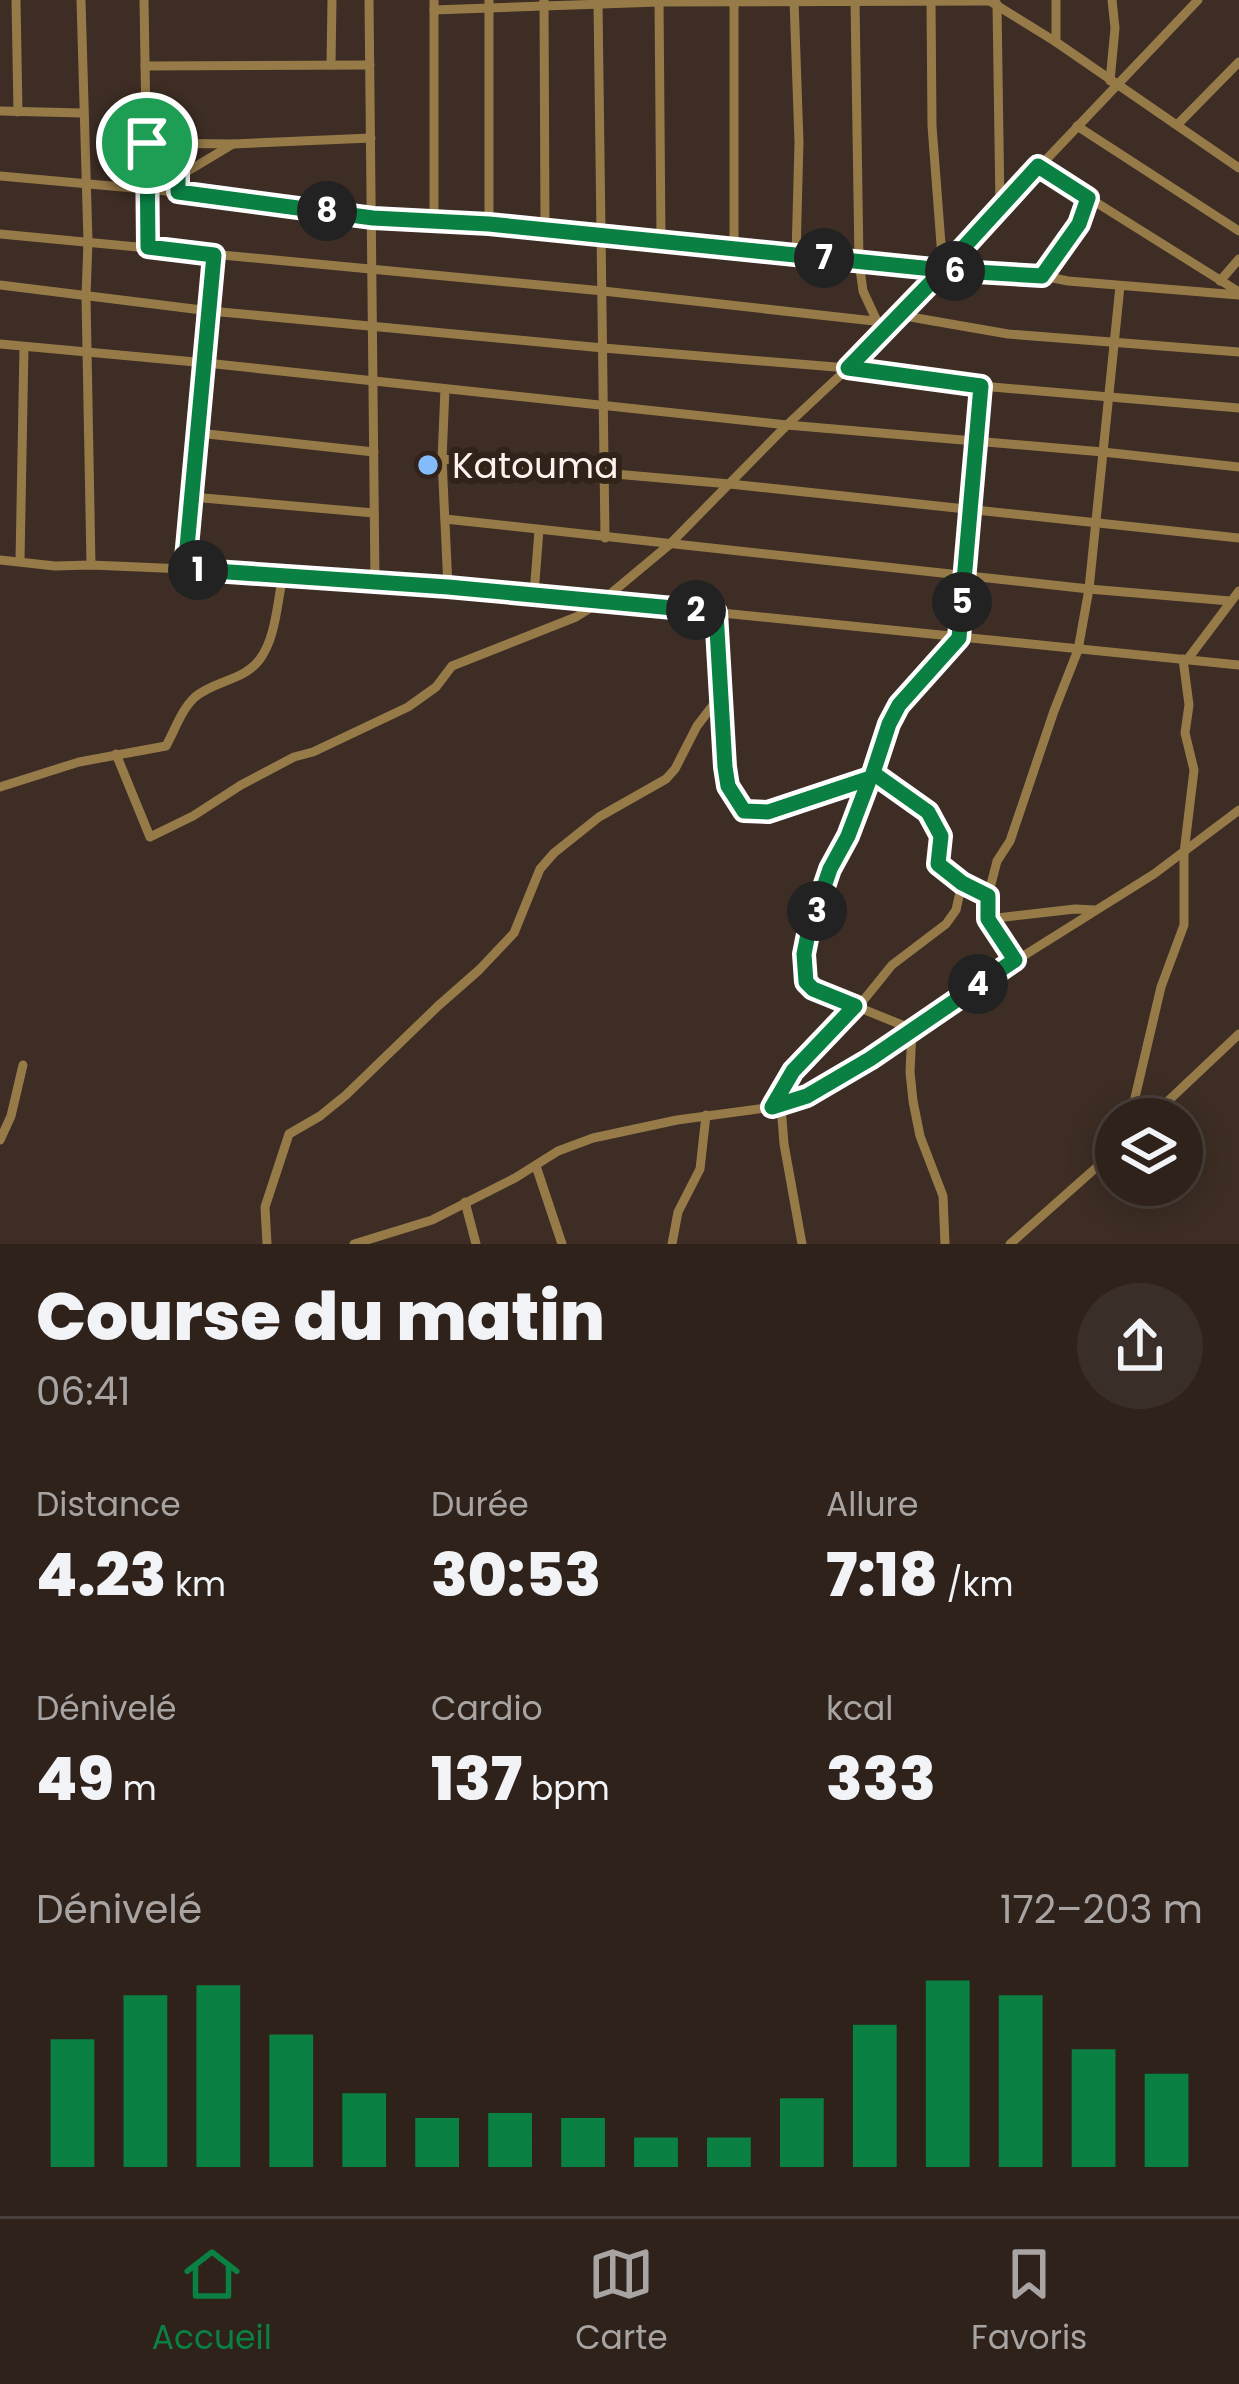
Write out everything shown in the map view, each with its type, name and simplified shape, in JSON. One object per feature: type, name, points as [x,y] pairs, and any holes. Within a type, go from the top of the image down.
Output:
[{"type":"street","points":[[16,0],[18,112]]},
{"type":"street","points":[[82,0],[91,565]]},
{"type":"street","points":[[144,0],[148,247]]},
{"type":"street","points":[[331,65],[332,0]]},
{"type":"street","points":[[369,0],[375,583]]},
{"type":"street","points":[[794,0],[799,164],[796,255]]},
{"type":"street","points":[[1056,0],[1056,42]]},
{"type":"street","points":[[1112,0],[1113,83]]},
{"type":"street","points":[[1177,0],[1178,21]]},
{"type":"street","points":[[116,754],[150,837],[293,757],[408,707],[436,687],[452,666],[576,616],[603,600],[669,545],[848,368],[1113,83],[1198,0]]},
{"type":"street","points":[[659,1],[661,240]]},
{"type":"street","points":[[734,1],[734,249]]},
{"type":"street","points":[[855,1],[859,262],[863,291],[882,332]]},
{"type":"street","points":[[931,1],[932,126],[943,270]]},
{"type":"street","points":[[993,1],[1000,209]]},
{"type":"street","points":[[434,220],[434,5],[993,1],[1239,168]]},
{"type":"street","points":[[598,2],[605,538]]},
{"type":"street","points":[[544,3],[545,229]]},
{"type":"street","points":[[489,5],[489,224]]},
{"type":"street","points":[[1178,124],[1239,62]]},
{"type":"street","points":[[145,66],[370,65]]},
{"type":"street","points":[[0,111],[83,113]]},
{"type":"street","points":[[1077,126],[1239,231]]},
{"type":"street","points":[[147,143],[371,139]]},
{"type":"street","points":[[178,143],[178,192]]},
{"type":"street","points":[[178,177],[233,144]]},
{"type":"street","points":[[1038,166],[1239,294]]},
{"type":"street","points":[[0,176],[148,188],[373,218],[489,224],[943,270],[1239,294]]},
{"type":"street","points":[[1042,276],[1079,224],[1088,198]]},
{"type":"street","points":[[0,234],[874,320]]},
{"type":"street","points":[[185,569],[214,255]]},
{"type":"street","points":[[1209,294],[1239,259]]},
{"type":"street","points":[[0,285],[210,311],[1239,408]]},
{"type":"street","points":[[1015,960],[988,919],[988,896],[1078,650],[1089,589],[1120,286]]},
{"type":"street","points":[[899,316],[1008,334],[1239,352]]},
{"type":"street","points":[[0,344],[1239,467]]},
{"type":"street","points":[[20,562],[24,347]]},
{"type":"street","points":[[913,1029],[813,989],[806,982],[804,954],[830,869],[848,836],[889,724],[899,705],[959,638],[981,386]]},
{"type":"street","points":[[445,389],[442,459],[448,587]]},
{"type":"street","points":[[198,433],[374,452]]},
{"type":"street","points":[[442,459],[1239,538]]},
{"type":"street","points":[[192,497],[374,513]]},
{"type":"street","points":[[445,519],[1230,601]]},
{"type":"street","points":[[534,594],[538,530]]},
{"type":"street","points":[[0,560],[534,594],[1239,665]]},
{"type":"street","points":[[0,787],[79,762],[166,746],[196,697],[257,664],[268,646],[283,576]]},
{"type":"street","points":[[1135,1098],[1161,987],[1184,925],[1184,854],[1193,770],[1185,733],[1189,705],[1185,660],[1239,591]]},
{"type":"street","points":[[716,612],[725,767],[728,786],[744,811],[768,812],[872,776]]},
{"type":"street","points":[[267,1244],[265,1207],[289,1134],[346,1095],[479,970],[514,933],[540,869],[599,817],[665,779],[722,692]]},
{"type":"street","points":[[872,776],[928,812],[941,836],[938,864],[988,896]]},
{"type":"street","points":[[354,1244],[433,1220],[558,1150],[593,1138],[777,1106],[807,1096],[1184,854],[1239,811]]},
{"type":"street","points":[[802,1244],[777,1106],[793,1071],[892,965],[946,924],[956,910],[962,883]]},
{"type":"street","points":[[988,919],[1095,910]]},
{"type":"street","points":[[913,1029],[913,1101],[920,1136],[943,1196],[945,1244]]},
{"type":"street","points":[[1171,1098],[1239,1034]]},
{"type":"street","points":[[0,1140],[23,1065]]},
{"type":"street","points":[[673,1244],[678,1212],[700,1168],[706,1115]]},
{"type":"street","points":[[536,1166],[562,1244]]},
{"type":"street","points":[[1010,1244],[1095,1169]]},
{"type":"street","points":[[465,1202],[476,1244]]},
{"type":"place","name":"Katouma","points":[[428,465]]},
{"type":"route","points":[[147,143],[148,247],[214,255],[185,569],[716,612],[725,767],[728,786],[744,811],[768,812],[870,778],[830,869],[804,954],[806,982],[855,1006],[793,1071],[772,1107],[807,1096],[870,1059],[1015,960],[988,919],[988,896],[938,864],[941,836],[928,812],[873,773],[899,705],[959,638],[981,386],[848,368],[943,270],[1042,276],[1079,224],[1088,198],[1038,166],[943,270],[545,229],[373,218],[178,192],[178,143],[147,143]]}]
